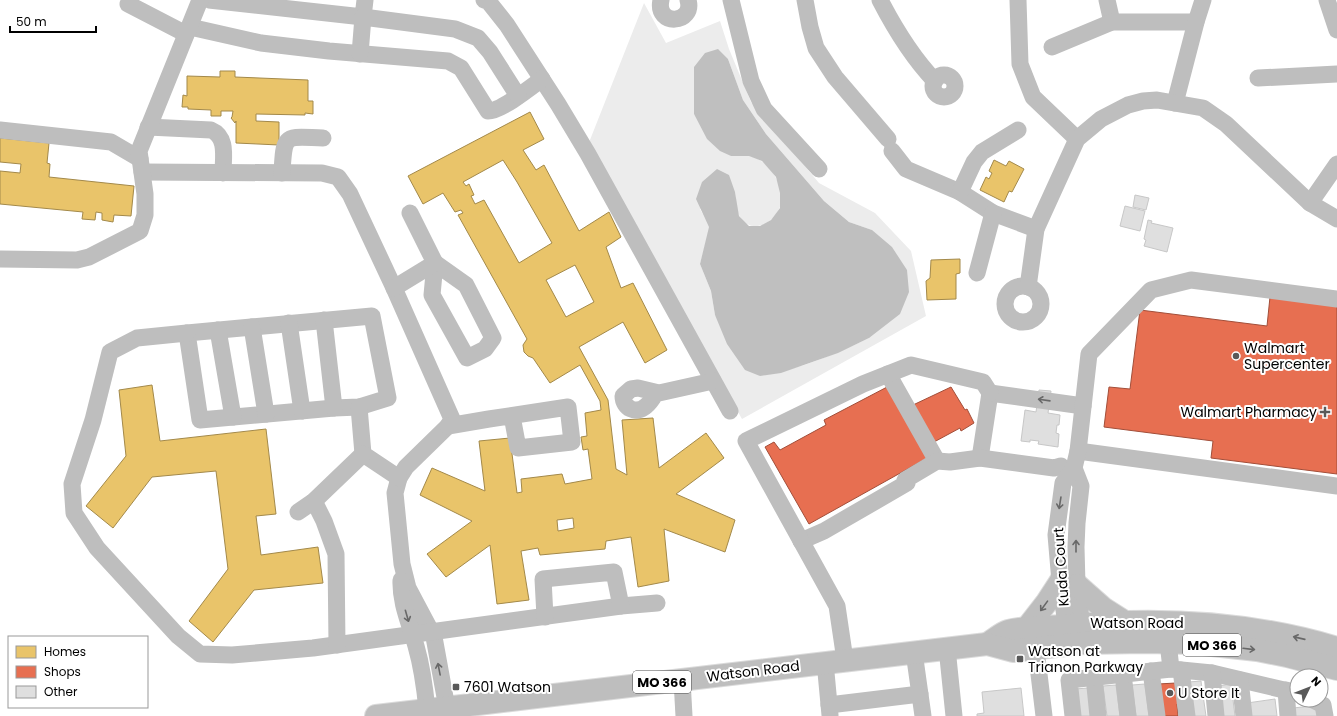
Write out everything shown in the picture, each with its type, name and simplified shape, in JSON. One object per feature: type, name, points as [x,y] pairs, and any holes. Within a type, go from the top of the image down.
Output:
[{"type":"main road","points":[[1026,629],[1047,602],[1069,584],[1125,622]]},
{"type":"main road","name":"Watson Road","points":[[376,716],[947,648],[987,644],[1013,651],[1036,649],[1075,634],[1125,622],[1172,622],[1242,628],[1281,634],[1337,648]]},
{"type":"main road","name":"Watson Road","points":[[987,644],[1008,631],[1026,629],[1194,643],[1257,650],[1337,669]]},
{"type":"street","points":[[130,0],[128,4],[188,30],[261,43],[360,54],[448,61],[461,68],[488,111],[493,111],[542,79]]},
{"type":"street","points":[[0,259],[77,260],[89,257],[140,231],[145,215],[145,194],[139,151],[200,0]]},
{"type":"street","points":[[209,0],[455,29],[478,38],[490,52],[518,96]]},
{"type":"street","points":[[360,54],[364,0]]},
{"type":"street","points":[[484,0],[488,1],[507,24],[588,154],[730,411]]},
{"type":"street","points":[[661,0],[660,4],[662,13],[665,17],[674,20],[684,17],[687,13],[689,8],[688,0]]},
{"type":"street","points":[[731,0],[751,81],[764,108],[819,169]]},
{"type":"street","points":[[805,0],[816,48],[835,77],[890,145],[906,168],[960,192],[993,213],[1036,229]]},
{"type":"street","points":[[880,0],[894,27],[921,67],[935,82]]},
{"type":"street","points":[[1018,0],[1020,64],[1033,97],[1077,139]]},
{"type":"street","points":[[1107,0],[1112,22]]},
{"type":"street","points":[[1175,103],[1196,22],[1204,0]]},
{"type":"street","points":[[1327,0],[1337,30]]},
{"type":"street","points":[[1052,47],[1112,22],[1196,22]]},
{"type":"street","points":[[1258,78],[1337,74]]},
{"type":"street","points":[[1028,287],[1036,229],[1077,139],[1101,119],[1128,105],[1143,100],[1157,100],[1204,108],[1226,124],[1310,203],[1337,219]]},
{"type":"street","points":[[148,127],[211,130],[215,132],[224,145],[223,173]]},
{"type":"street","points":[[0,130],[111,142],[141,166],[223,173],[322,172],[338,177],[350,194],[394,288],[452,420],[448,426],[406,468],[399,478],[395,493],[402,564],[408,588],[434,637],[437,709]]},
{"type":"street","points":[[960,192],[974,162],[982,152],[1018,130]]},
{"type":"street","points":[[282,173],[283,149],[288,140],[293,137],[324,138]]},
{"type":"street","points":[[1310,203],[1337,164]]},
{"type":"street","points":[[410,213],[435,263],[466,285],[493,338],[485,349],[467,358],[432,295],[435,263]]},
{"type":"street","points":[[977,273],[993,213]]},
{"type":"street","points":[[394,288],[435,263]]},
{"type":"street","name":"Kuda Court","points":[[1075,634],[1069,584],[1056,535],[1063,483],[1068,467],[1078,451],[1089,354],[1151,290],[1191,280],[1337,299]]},
{"type":"street","points":[[187,333],[200,420],[359,407],[388,398],[372,316],[289,323],[252,327],[218,330],[187,333],[137,338],[110,352],[93,420],[72,484],[74,513],[97,548],[178,636],[200,654],[232,655],[338,645],[545,616],[656,603]]},
{"type":"street","points":[[324,320],[334,408]]},
{"type":"street","points":[[289,323],[302,411]]},
{"type":"street","points":[[252,327],[266,414]]},
{"type":"street","points":[[218,330],[233,417]]},
{"type":"street","points":[[920,694],[830,711],[835,661],[837,606],[746,441],[864,384],[911,365],[984,382],[993,393],[1083,406]]},
{"type":"street","points":[[888,374],[937,461]]},
{"type":"street","points":[[656,394],[713,382]]},
{"type":"street","points":[[980,458],[993,393]]},
{"type":"street","points":[[993,393],[988,453],[1055,462],[1068,467]]},
{"type":"street","points":[[359,407],[363,454]]},
{"type":"street","points":[[448,426],[512,416]]},
{"type":"street","points":[[1078,451],[1337,486]]},
{"type":"street","points":[[363,454],[399,478]]},
{"type":"street","points":[[298,512],[314,500],[363,454]]},
{"type":"street","points":[[801,541],[824,531],[907,483],[905,480],[937,461],[950,462],[980,458],[1054,468],[1068,467]]},
{"type":"street","points":[[314,500],[324,521],[336,554],[338,645]]},
{"type":"street","points":[[402,564],[400,591],[416,646],[423,677],[437,709]]},
{"type":"street","points":[[545,616],[543,579],[614,572],[621,606]]},
{"type":"street","points":[[1168,642],[1186,716]]},
{"type":"street","points":[[947,648],[954,716]]},
{"type":"street","points":[[1036,649],[1044,716]]},
{"type":"street","points":[[914,652],[923,716]]},
{"type":"street","points":[[1073,716],[1069,680],[1094,677],[1176,670],[1212,673],[1289,691]]},
{"type":"street","points":[[1151,671],[1157,716]]},
{"type":"street","points":[[1212,673],[1216,716]]},
{"type":"street","points":[[1123,674],[1128,716]]},
{"type":"street","points":[[1094,677],[1098,716]]},
{"type":"street","points":[[682,680],[684,716]]},
{"type":"street","points":[[1240,680],[1244,716]]},
{"type":"shaded area","points":[[644,3],[666,43],[720,21],[729,49],[751,102],[819,183],[875,213],[911,251],[926,316],[742,419],[588,145]],"holes":[[[728,59],[743,100],[766,134],[824,201],[849,222],[872,230],[869,338],[802,366],[760,376],[715,315],[711,291],[700,264],[710,227],[700,209],[735,192],[740,217],[748,224],[758,226],[767,223],[780,207],[781,199],[778,183],[770,169],[758,159],[750,156],[731,156],[694,114],[695,87]]]},
{"type":"shaded area","points":[[718,49],[728,59],[743,100],[766,134],[824,201],[849,222],[872,230],[892,247],[907,270],[909,292],[900,314],[869,338],[838,353],[781,373],[760,376],[745,370],[727,344],[715,315],[711,291],[700,264],[709,227],[696,199],[702,182],[717,169],[729,175],[735,192],[739,216],[749,226],[760,226],[771,220],[780,208],[780,193],[776,177],[762,161],[749,156],[731,156],[720,151],[707,139],[694,114],[694,67],[705,53]]},
{"type":"building: Homes","points":[[220,71],[235,71],[235,77],[308,80],[308,101],[313,101],[313,114],[256,114],[256,121],[279,122],[279,145],[236,143],[236,121],[235,123],[231,118],[233,111],[221,111],[221,116],[211,116],[211,110],[188,109],[188,107],[182,107],[183,95],[187,96],[187,76],[220,77]]},
{"type":"building: Homes","points":[[530,112],[544,139],[523,150],[536,170],[544,165],[579,231],[609,212],[621,237],[606,247],[621,288],[633,283],[667,350],[645,363],[623,322],[579,347],[608,400],[616,469],[627,475],[622,420],[653,418],[659,468],[706,433],[724,458],[676,494],[735,520],[725,552],[664,529],[669,581],[638,587],[631,537],[606,541],[605,549],[540,555],[538,548],[521,551],[529,600],[497,604],[490,545],[446,577],[427,554],[472,521],[420,495],[432,468],[485,491],[479,441],[510,438],[517,493],[522,492],[521,479],[562,474],[565,484],[592,479],[588,449],[583,450],[581,437],[587,436],[585,413],[601,410],[600,401],[580,365],[550,383],[533,358],[524,352],[523,345],[527,339],[458,215],[463,213],[461,210],[455,212],[443,193],[423,204],[408,176]],"holes":[[[503,160],[552,243],[519,263],[484,200],[475,204],[471,196],[474,195],[469,184],[466,186],[463,182]],[[575,265],[594,302],[566,317],[546,280]],[[573,518],[574,528],[558,531],[557,520]]]},
{"type":"building: Homes","points":[[0,138],[49,143],[47,163],[50,164],[49,177],[134,186],[131,216],[114,215],[113,222],[102,220],[102,213],[96,212],[95,220],[82,219],[83,212],[0,204],[0,171],[20,173],[21,164],[0,162]]},
{"type":"building: Homes","points":[[994,160],[1006,166],[1009,161],[1024,169],[1012,192],[1009,191],[1004,202],[980,190],[986,177],[989,179],[992,173],[989,171]]},
{"type":"building: Homes","points":[[960,259],[960,273],[956,274],[956,299],[927,300],[926,281],[930,278],[931,260]]},
{"type":"building: Homes","points":[[152,385],[160,441],[266,429],[276,514],[256,516],[261,555],[318,547],[323,583],[254,590],[213,642],[189,621],[228,569],[216,471],[152,477],[113,528],[86,506],[126,456],[119,390]]},
{"type":"building: Shops","name":"Walmart Supercenter","points":[[1270,297],[1337,305],[1337,474],[1211,458],[1213,441],[1104,427],[1109,387],[1130,389],[1140,310],[1267,326]]},
{"type":"building: Shops","points":[[889,386],[929,457],[809,524],[765,447],[774,442],[780,450],[826,425],[824,420]]},
{"type":"building: Shops","points":[[951,387],[965,410],[967,409],[974,423],[961,431],[960,428],[934,442],[913,405]]},
{"type":"building: Shops","name":"U Store It","points":[[1176,683],[1179,704],[1177,704],[1178,716],[1164,716],[1158,684]]},
{"type":"building: Other","points":[[1135,195],[1149,198],[1146,210],[1133,207]]},
{"type":"building: Other","points":[[1125,206],[1145,211],[1140,231],[1120,226]]},
{"type":"building: Other","points":[[1148,220],[1152,221],[1151,223],[1173,228],[1167,252],[1144,246]]},
{"type":"building: Other","points":[[1039,390],[1051,391],[1048,413],[1060,415],[1056,433],[1059,434],[1058,447],[1038,444],[1039,441],[1021,441],[1025,410],[1036,412]]},
{"type":"building: Other","points":[[1201,681],[1206,716],[1193,716],[1189,682]]},
{"type":"building: Other","points":[[1145,684],[1149,716],[1136,716],[1132,685]]},
{"type":"building: Other","points":[[1231,684],[1235,716],[1222,716],[1218,686]]},
{"type":"building: Other","points":[[1116,685],[1120,716],[1107,716],[1103,686]]},
{"type":"building: Other","points":[[1021,688],[1024,716],[977,716],[977,714],[984,713],[982,692]]},
{"type":"building: Other","points":[[1088,688],[1092,716],[1079,716],[1075,689]]},
{"type":"building: Other","points":[[1275,699],[1277,716],[1249,716],[1247,703]]},
{"type":"building: Other","points":[[1293,708],[1321,708],[1322,716],[1294,716]]},
{"type":"place","name":"Walmart Supercenter","points":[[1236,356]]},
{"type":"place","name":"Walmart Pharmacy","points":[[1325,412]]},
{"type":"place","name":"Watson at Trianon Parkway","points":[[1020,659]]},
{"type":"place","name":"7601 Watson","points":[[456,687]]},
{"type":"place","name":"U Store It","points":[[1170,693]]}]
